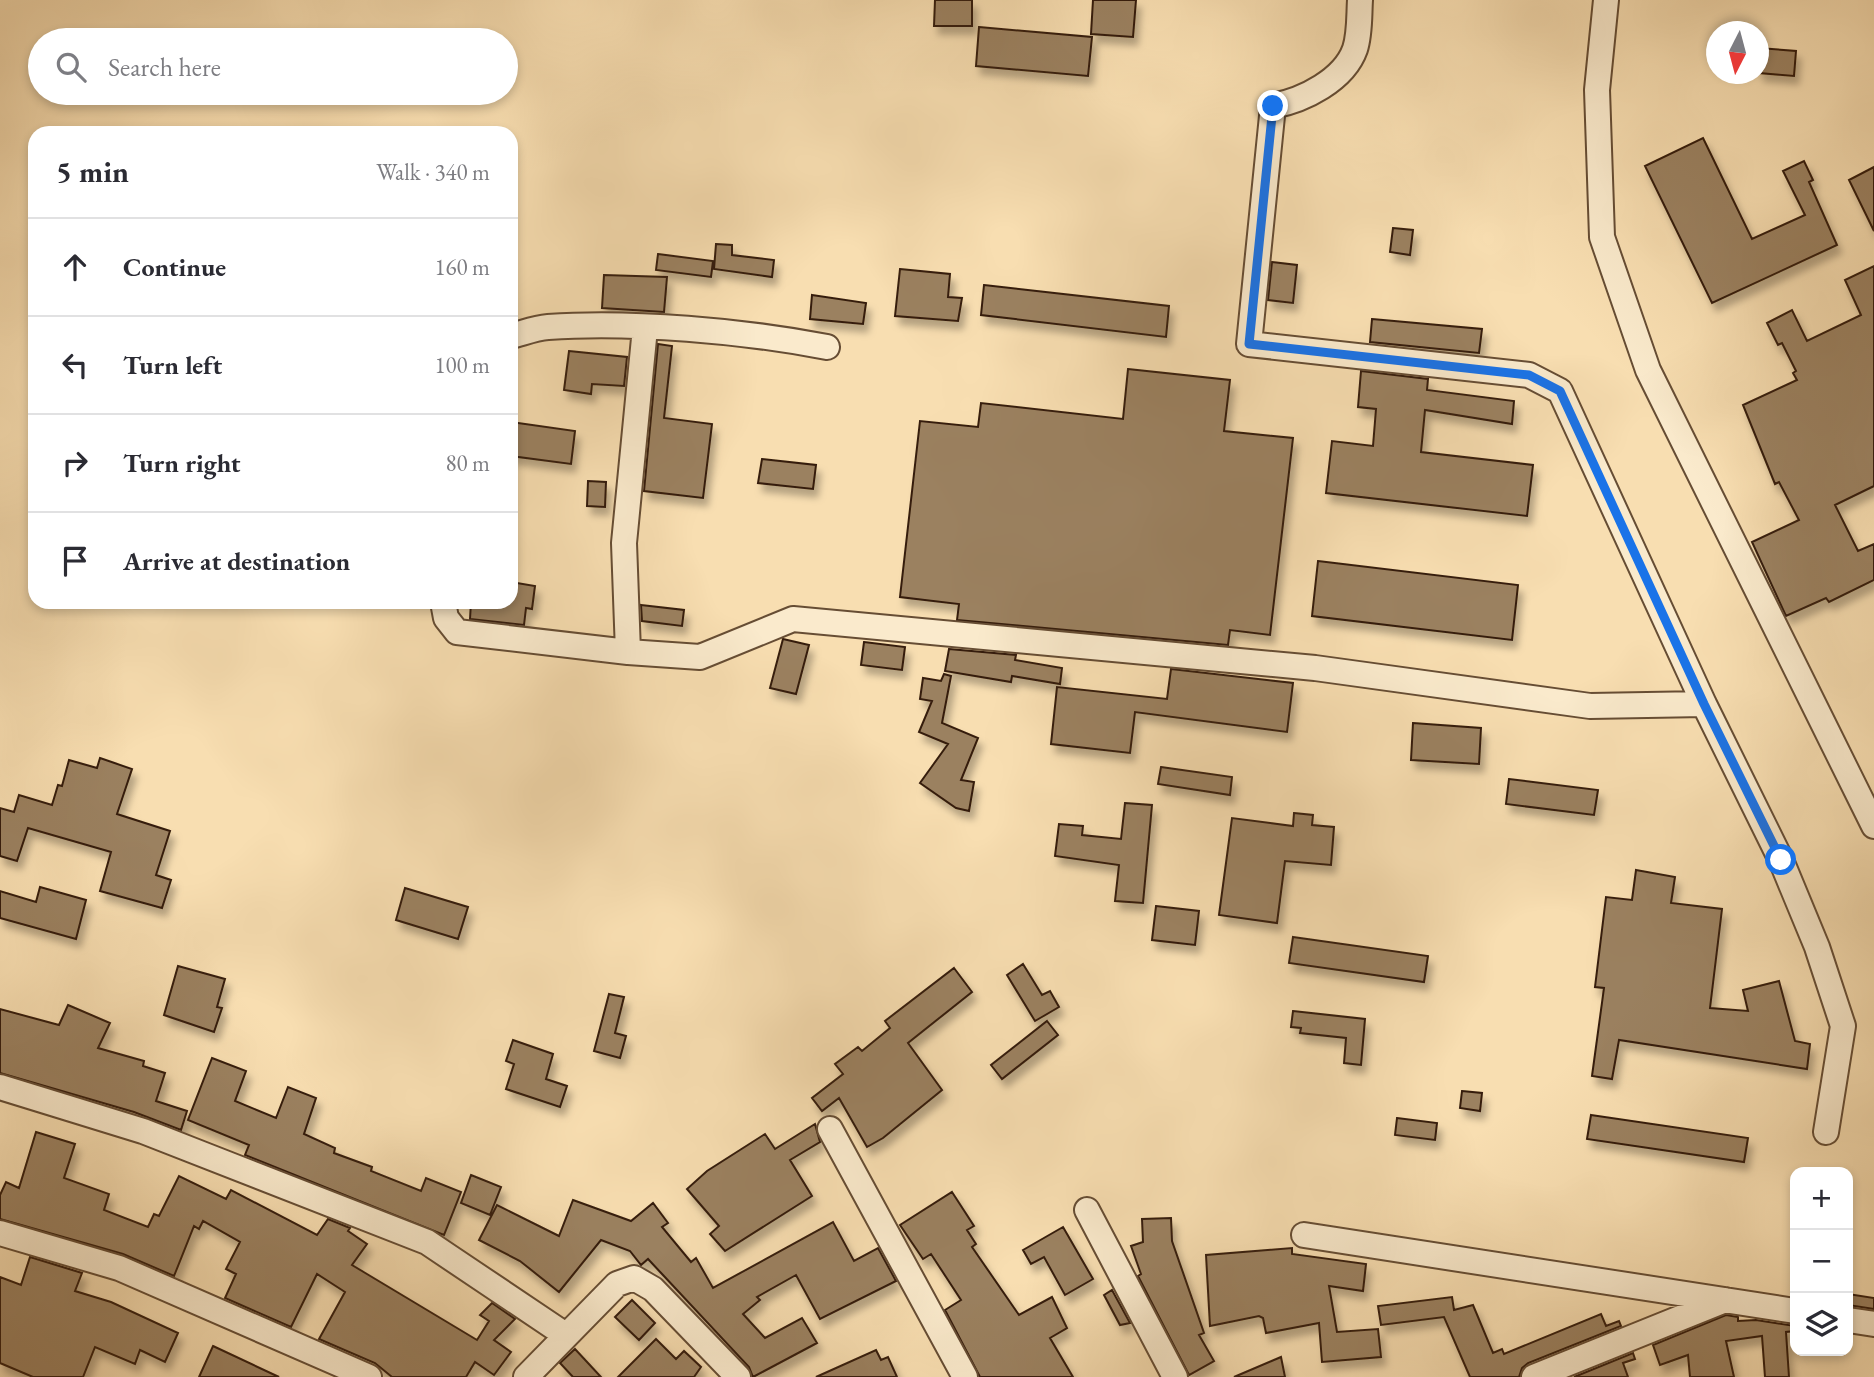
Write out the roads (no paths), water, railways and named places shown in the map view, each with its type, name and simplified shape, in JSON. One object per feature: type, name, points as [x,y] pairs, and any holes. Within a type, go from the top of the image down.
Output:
[{"type":"street","points":[[1360,0],[1355,48],[1343,70],[1298,101],[1273,106],[1249,344],[1529,375],[1560,391],[1704,704],[1781,860],[1817,947],[1843,1026],[1826,1132]]},
{"type":"street","points":[[1606,0],[1598,90],[1602,237],[1648,370],[1872,816]]},
{"type":"street","points":[[518,334],[545,327],[645,328],[778,337],[827,347]]},
{"type":"street","points":[[628,652],[624,543],[645,328]]},
{"type":"street","points":[[444,609],[446,618],[457,632],[628,652],[700,657],[793,620],[1315,668],[1590,706],[1704,704]]},
{"type":"street","points":[[0,1087],[143,1131],[427,1242],[564,1334]]},
{"type":"street","points":[[831,1129],[965,1377]]},
{"type":"street","points":[[1087,1210],[1175,1377]]},
{"type":"street","points":[[0,1233],[120,1268],[369,1377]]},
{"type":"street","points":[[1304,1235],[1790,1310]]},
{"type":"street","points":[[543,1371],[564,1334],[617,1284],[634,1278],[653,1289],[738,1377]]},
{"type":"street","points":[[1536,1377],[1728,1299]]},
{"type":"street","points":[[1853,1321],[1874,1324]]}]
